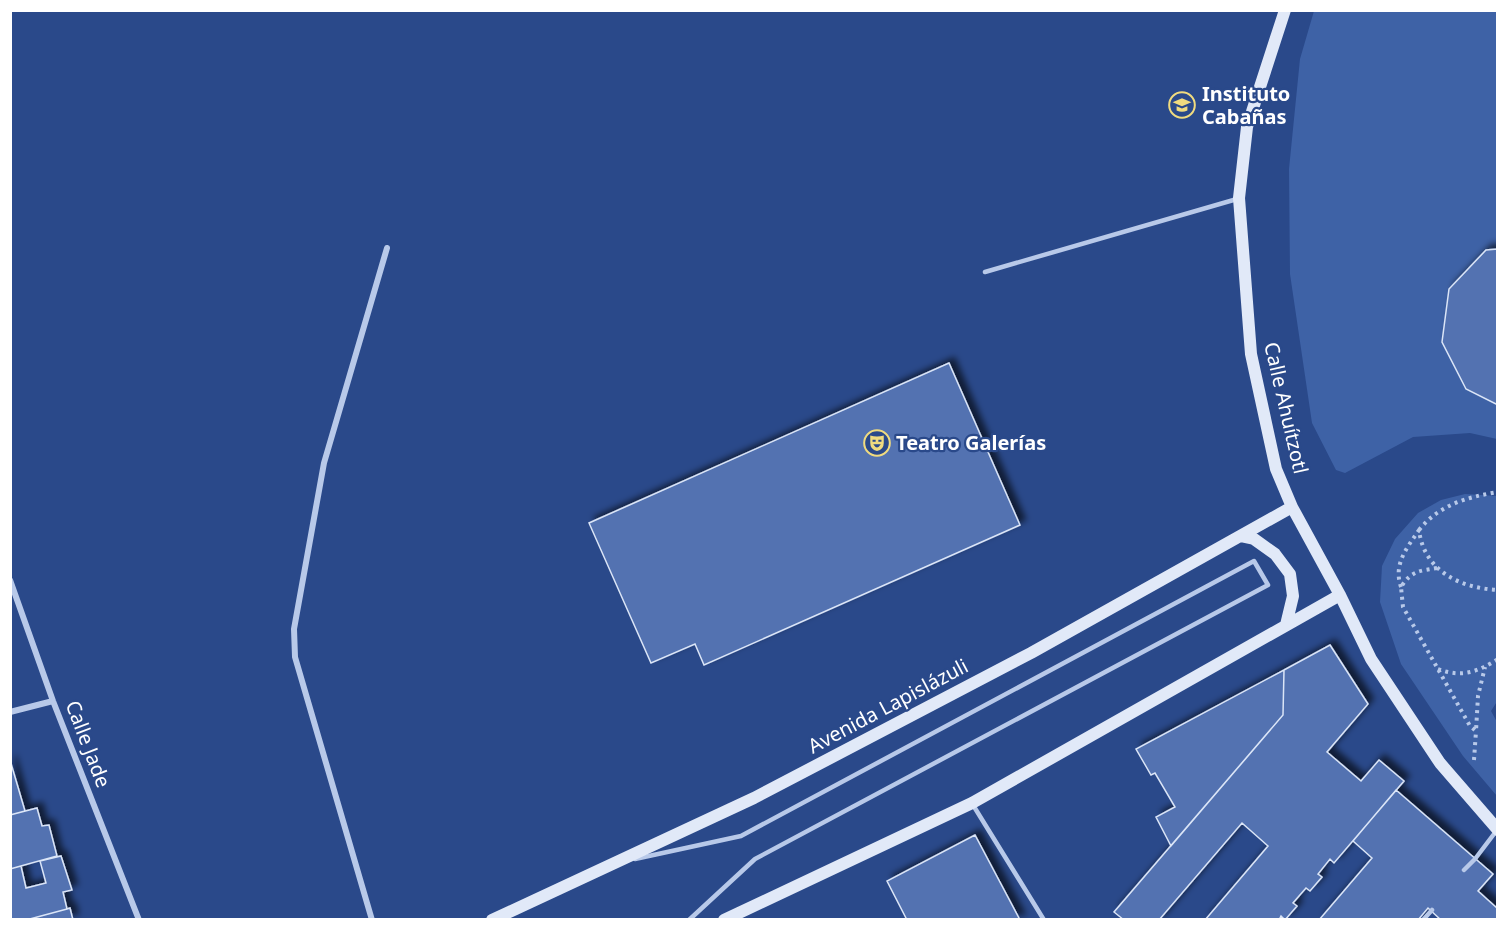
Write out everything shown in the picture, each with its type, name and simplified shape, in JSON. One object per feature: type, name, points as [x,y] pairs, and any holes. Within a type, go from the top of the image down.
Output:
[{"type":"main road","name":"Calle Ahuítzotl","points":[[1285,10],[1247,127],[1239,198],[1251,354],[1276,469],[1292,507],[1340,595],[1371,659],[1440,763],[1497,830]]},
{"type":"main road","name":"Avenida Lapislázuli","points":[[492,920],[754,798],[1031,653],[1292,507]]},
{"type":"main road","points":[[1240,536],[1254,538],[1275,554],[1290,574],[1293,596],[1286,625]]},
{"type":"main road","points":[[724,920],[972,803],[1340,595]]},
{"type":"street","points":[[372,920],[295,657],[294,629],[324,463],[387,248]]},
{"type":"street","name":"Calle Jade","points":[[10,580],[53,701],[139,920]]},
{"type":"street","points":[[10,712],[53,701]]},
{"type":"lane","points":[[985,272],[1239,198]]},
{"type":"lane","points":[[612,864],[741,836],[1254,561],[1268,585],[755,859],[688,920]]},
{"type":"lane","points":[[972,803],[1044,920]]},
{"type":"lane","points":[[1464,870],[1497,830]]},
{"type":"lane","points":[[1423,920],[1432,910]]},
{"type":"path","points":[[1485,667],[1478,696],[1476,731],[1470,726],[1403,607],[1401,587],[1397,577],[1401,556],[1429,518],[1455,501],[1497,492]]},
{"type":"path","points":[[1419,530],[1421,544],[1437,568],[1455,581],[1477,589],[1497,590]]},
{"type":"path","points":[[1401,587],[1408,575],[1437,568]]},
{"type":"path","points":[[1438,668],[1451,674],[1466,674],[1485,667],[1497,658]]},
{"type":"shaded area","points":[[1314,11],[1497,11],[1497,439],[1470,433],[1413,437],[1345,473],[1336,470],[1312,423],[1290,274],[1289,169],[1300,59]]},
{"type":"shaded area","points":[[1465,494],[1497,496],[1498,700],[1491,711],[1497,722],[1497,796],[1463,756],[1401,664],[1380,602],[1382,566],[1395,539],[1418,513],[1441,500]]},
{"type":"building","points":[[1498,249],[1498,405],[1466,389],[1442,342],[1449,289],[1486,250]]},
{"type":"building","name":"Teatro Galerías","points":[[949,363],[1020,525],[704,665],[695,644],[651,663],[589,523]]},
{"type":"building","points":[[1330,645],[1368,704],[1327,752],[1361,781],[1379,760],[1404,781],[1334,863],[1330,859],[1318,874],[1322,877],[1310,891],[1306,888],[1293,903],[1297,906],[1285,920],[1281,916],[1279,920],[1205,920],[1268,846],[1242,823],[1159,920],[1124,920],[1114,912],[1283,715],[1284,670]]},
{"type":"building","points":[[1284,670],[1283,715],[1171,846],[1156,817],[1175,807],[1155,773],[1151,775],[1136,749]]},
{"type":"building","points":[[10,760],[25,811],[10,815]]},
{"type":"building","points":[[1396,790],[1493,874],[1478,891],[1498,909],[1498,920],[1441,920],[1428,908],[1418,920],[1319,920],[1372,858],[1353,841]]},
{"type":"building","points":[[37,808],[42,826],[49,825],[57,856],[10,869],[10,815]]},
{"type":"building","points":[[975,835],[1020,920],[907,920],[887,881]]},
{"type":"building","points":[[61,856],[72,890],[63,892],[67,909],[26,920],[10,920],[10,869],[21,866],[26,888],[46,883],[40,861]]},
{"type":"building","points":[[70,908],[73,920],[26,920],[67,909]]},
{"type":"place","name":"Instituto Cabañas","points":[[1182,105]]},
{"type":"place","name":"Teatro Galerías","points":[[877,443]]}]
